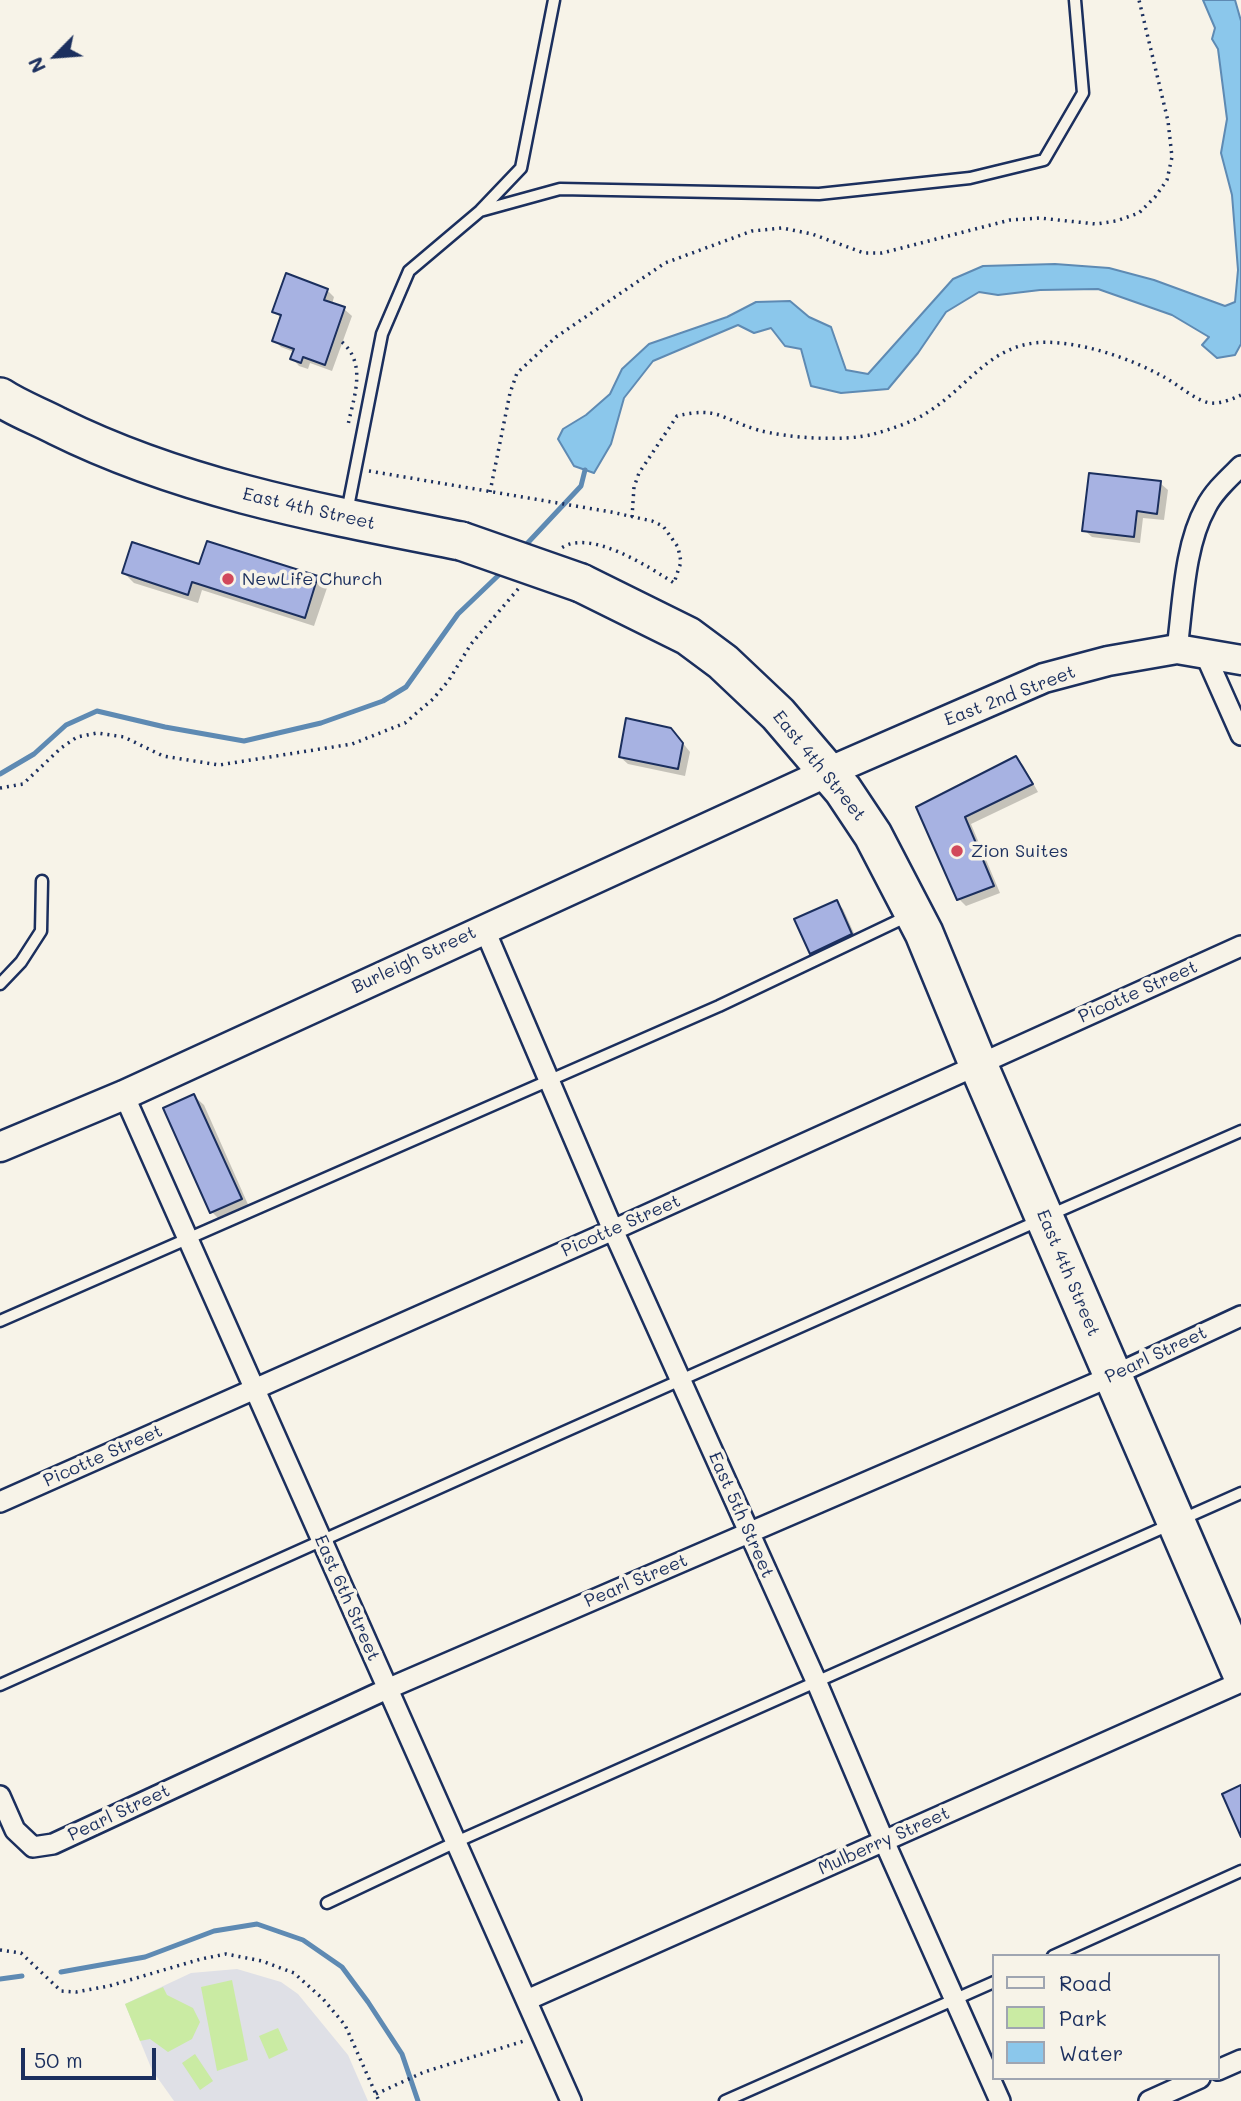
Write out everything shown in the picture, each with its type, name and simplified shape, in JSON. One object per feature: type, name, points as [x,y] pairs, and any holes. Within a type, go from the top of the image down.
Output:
[{"type":"highway","name":"East 4th Street","points":[[0,397],[78,436],[172,473],[243,495],[345,519],[461,541],[581,583],[688,636],[723,662],[761,696],[858,810],[915,913],[1241,1672]]},
{"type":"street","points":[[1177,649],[1197,524],[1207,504],[1241,466]]},
{"type":"street","name":"East 2nd Street","points":[[828,772],[1044,678],[1108,660],[1177,649],[1241,660]]},
{"type":"street","points":[[1205,654],[1241,735]]},
{"type":"street","name":"Burleigh Street","points":[[1,1145],[124,1095],[828,772]]},
{"type":"street","name":"East 5th Street","points":[[484,928],[613,1230],[817,1683],[1000,2101]]},
{"type":"street","name":"Picotte Street","points":[[0,1502],[613,1230],[1241,946]]},
{"type":"street","name":"East 6th Street","points":[[124,1095],[571,2101]]},
{"type":"street","name":"Pearl Street","points":[[0,1796],[15,1830],[33,1847],[53,1844],[387,1689],[1112,1376],[1241,1317]]},
{"type":"street","name":"Mulberry Street","points":[[527,2000],[1241,1682]]},
{"type":"street","points":[[1220,2069],[1241,2060]]},
{"type":"street","points":[[1149,2101],[1196,2080]]},
{"type":"lane","points":[[345,519],[382,334],[409,271],[480,211],[521,168],[554,0]]},
{"type":"lane","points":[[480,211],[560,189],[819,194],[970,178],[1044,160],[1083,93],[1075,0]]},
{"type":"lane","points":[[0,984],[21,961],[41,931],[42,881]]},
{"type":"lane","points":[[0,1321],[719,1006],[915,913]]},
{"type":"lane","points":[[0,1685],[680,1379],[1241,1131]]},
{"type":"lane","points":[[327,1903],[456,1842],[1241,1493]]},
{"type":"lane","points":[[1057,1954],[1241,1871]]},
{"type":"lane","points":[[725,2101],[992,1983]]},
{"type":"path","points":[[490,492],[510,393],[517,373],[556,337],[665,263],[752,231],[782,228],[812,233],[864,253],[882,253],[1010,220],[1040,218],[1096,224],[1139,213],[1167,180],[1172,157],[1168,121],[1139,0]]},
{"type":"path","points":[[342,342],[353,351],[357,364],[348,428]]},
{"type":"path","points":[[632,516],[634,487],[639,473],[677,416],[699,411],[716,413],[758,430],[780,433],[837,437],[872,434],[926,414],[991,359],[1021,345],[1037,342],[1060,343],[1119,357],[1156,373],[1211,403],[1228,401],[1241,395]]},
{"type":"path","points":[[357,467],[632,516],[663,526],[673,537],[681,562],[674,583],[650,568],[589,541],[571,542],[554,555]]},
{"type":"path","points":[[0,788],[23,784],[61,748],[77,737],[97,733],[124,737],[163,756],[219,765],[352,744],[405,723],[433,699],[449,680],[471,644],[526,581]]},
{"type":"path","points":[[0,1950],[21,1953],[61,1991],[76,1992],[109,1986],[226,1954],[262,1961],[294,1973],[323,1999],[345,2025],[379,2101]]},
{"type":"path","points":[[376,2094],[424,2072],[530,2039]]},
{"type":"shaded area","points":[[237,1969],[281,1982],[298,1994],[348,2055],[368,2101],[174,2101],[152,2070],[125,2004],[191,1973]]},
{"type":"green space","points":[[232,1980],[248,2060],[217,2071],[201,1987]]},
{"type":"green space","points":[[163,1987],[167,1995],[193,2008],[200,2022],[192,2039],[168,2052],[150,2039],[140,2041],[125,2004]]},
{"type":"green space","points":[[278,2028],[288,2050],[269,2059],[259,2036]]},
{"type":"green space","points":[[195,2054],[213,2081],[200,2090],[182,2063]]},
{"type":"water","points":[[1203,0],[1235,0],[1241,21],[1241,344],[1235,355],[1217,358],[1202,345],[1209,337],[1172,315],[1098,289],[1040,290],[998,295],[979,292],[946,312],[918,353],[888,389],[841,393],[811,386],[801,349],[785,346],[771,328],[754,333],[738,325],[653,361],[624,398],[611,444],[594,473],[574,466],[558,439],[563,429],[586,415],[610,394],[622,369],[649,344],[727,317],[756,302],[790,301],[809,317],[831,327],[846,370],[868,374],[953,279],[983,266],[1055,264],[1109,268],[1154,280],[1225,306],[1235,302],[1238,270],[1232,195],[1221,153],[1227,119],[1218,49],[1212,39],[1215,28]]},
{"type":"building","points":[[286,273],[328,289],[324,300],[345,307],[325,365],[303,357],[301,363],[290,359],[294,349],[272,341],[281,315],[272,312]]},
{"type":"building","points":[[1089,473],[1161,481],[1157,514],[1137,511],[1134,537],[1082,531]]},
{"type":"building","name":"NewLife Church","points":[[207,541],[318,576],[305,618],[192,582],[188,595],[122,573],[132,542],[199,564]]},
{"type":"building","points":[[626,718],[671,728],[683,743],[678,769],[619,757]]},
{"type":"building","name":"Zion Suites","points":[[1016,756],[1033,784],[965,817],[994,886],[957,900],[916,807]]},
{"type":"building","points":[[837,900],[852,934],[810,954],[794,919]]},
{"type":"building","points":[[194,1094],[242,1199],[210,1213],[163,1108]]},
{"type":"building","points":[[1241,1785],[1241,1837],[1222,1794]]},
{"type":"waterway","points":[[522,549],[581,486],[585,470]]},
{"type":"waterway","points":[[0,774],[34,754],[66,725],[97,711],[244,741],[321,723],[383,701],[406,687],[458,614],[504,570]]},
{"type":"waterway","points":[[61,1972],[145,1957],[214,1931],[257,1924],[303,1940],[342,1967],[368,2002],[402,2054],[418,2101]]},
{"type":"waterway","points":[[0,1979],[22,1976]]},
{"type":"place","name":"NewLife Church","points":[[228,579]]},
{"type":"place","name":"Zion Suites","points":[[957,851]]}]
